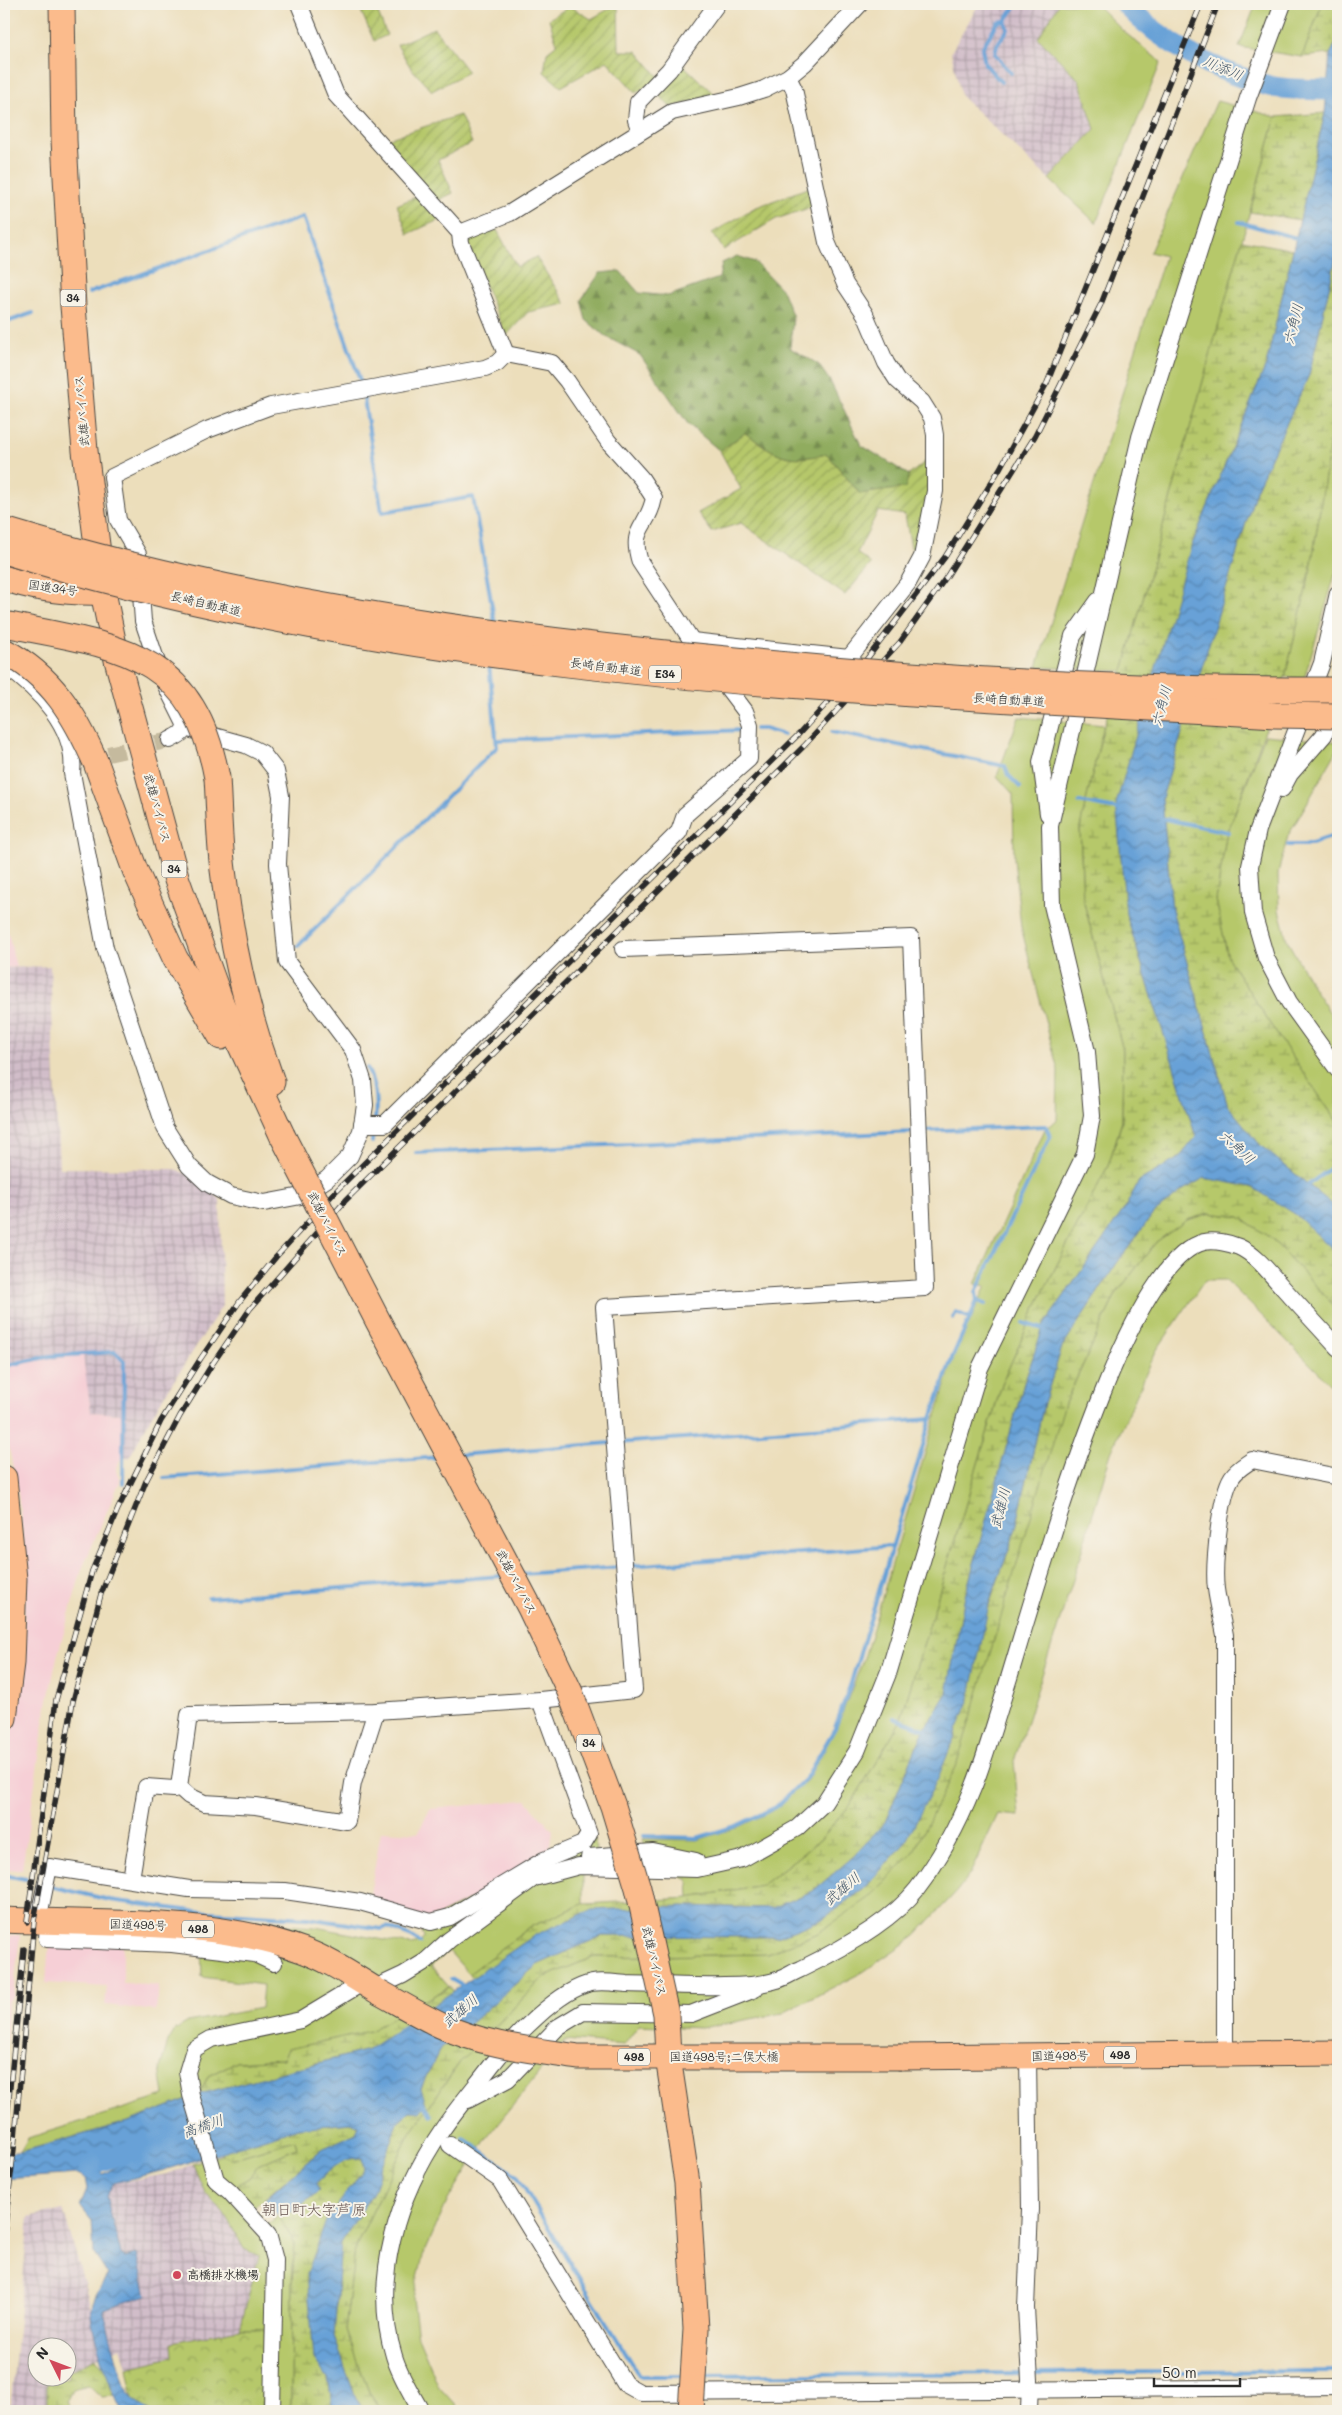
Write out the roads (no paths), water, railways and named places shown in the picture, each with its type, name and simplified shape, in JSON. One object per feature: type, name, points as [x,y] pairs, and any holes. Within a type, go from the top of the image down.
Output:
[{"type":"highway","name":"武雄バイパス","points":[[62,4],[64,140],[85,451],[103,592],[117,660],[177,880],[222,1005],[379,1323],[530,1608],[570,1692],[613,1806],[638,1888],[666,2014],[668,2057],[687,2184],[696,2329],[691,2411]]},
{"type":"highway","name":"長崎自動車道","points":[[4,530],[149,570],[230,589],[340,610],[618,649],[827,669],[1037,683],[1338,690]]},
{"type":"highway","name":"長崎自動車道","points":[[4,551],[120,584],[228,609],[342,632],[457,650],[627,670],[824,689],[1274,715],[1333,727]]},
{"type":"highway","name":"国道34号","points":[[4,578],[47,590],[74,593],[103,592]]},
{"type":"highway","points":[[4,624],[105,645],[136,657],[163,674],[178,688],[192,706],[204,727],[212,749],[217,778],[223,869],[240,971],[285,1130]]},
{"type":"highway","points":[[4,651],[14,656],[50,685],[64,701],[76,720],[93,758],[135,870],[175,958],[250,1088],[285,1130]]},
{"type":"highway","points":[[4,1478],[14,1579],[11,1663],[4,1718]]},
{"type":"highway","name":"国道498号","points":[[4,1920],[43,1921],[98,1932],[184,1927],[262,1938],[303,1950],[334,1964],[372,1988]]},
{"type":"highway","name":"国道498号;二俣大橋","points":[[372,1988],[441,2026],[528,2050],[578,2057],[901,2057]]},
{"type":"highway","name":"国道498号","points":[[901,2057],[1338,2053]]},
{"type":"street","points":[[299,4],[336,95],[460,233],[461,243],[506,354]]},
{"type":"street","points":[[640,131],[636,120],[638,102],[669,70],[717,4]]},
{"type":"street","points":[[460,233],[510,214],[672,112],[739,97],[764,89],[788,77],[805,63],[860,4]]},
{"type":"street","points":[[534,1878],[579,1866],[697,1869],[742,1859],[797,1828],[824,1803],[857,1751],[889,1671],[980,1368],[1085,1154],[1092,1116],[1087,1052],[1052,905],[1050,826],[1140,438],[1248,98],[1283,4]]},
{"type":"street","points":[[692,641],[849,658],[908,583],[922,557],[935,491],[932,418],[922,402],[898,380],[886,363],[865,314],[834,264],[826,242],[794,89],[788,77]]},
{"type":"street","points":[[362,1124],[385,1124],[679,832],[685,815],[749,759],[750,730],[745,711],[692,641],[640,562],[636,547],[637,534],[651,512],[654,498],[642,478],[608,441],[568,380],[552,363],[506,354]]},
{"type":"street","points":[[4,665],[20,676],[52,710],[65,733],[93,758],[72,773],[105,948],[165,1128],[189,1166],[207,1183],[231,1196],[264,1203],[301,1196],[327,1179],[350,1156],[362,1124],[364,1105],[363,1080],[353,1050],[288,962],[278,864],[281,796],[276,771],[262,754],[246,745],[185,728],[163,680],[143,621],[138,554],[118,520],[112,477],[207,430],[271,406],[485,368],[497,363],[506,354]]},
{"type":"street","points":[[1338,593],[1322,663],[1258,830],[1250,866],[1253,913],[1266,958],[1289,1002],[1338,1070]]},
{"type":"street","points":[[1258,830],[1290,774],[1333,727],[1338,698]]},
{"type":"street","points":[[170,740],[179,736],[185,728]]},
{"type":"street","points":[[179,1787],[189,1715],[376,1711],[540,1700],[634,1690],[604,1307],[925,1288],[911,938],[623,949]]},
{"type":"street","points":[[464,2102],[508,2079],[558,2027],[583,2012],[691,2014],[777,1980],[828,1955],[878,1924],[914,1892],[942,1851],[974,1787],[1084,1442],[1107,1381],[1135,1320],[1160,1280],[1184,1254],[1204,1242],[1222,1242],[1241,1248],[1258,1260],[1338,1348]]},
{"type":"street","points":[[1225,2054],[1225,1634],[1216,1586],[1218,1538],[1226,1491],[1232,1477],[1241,1467],[1252,1460],[1338,1477]]},
{"type":"street","points":[[272,2411],[275,2260],[268,2234],[230,2192],[216,2180],[191,2095],[188,2072],[194,2049],[211,2038],[301,2020],[402,1975],[426,1961],[449,1940],[566,1854],[583,1844],[589,1834],[540,1700]]},
{"type":"street","points":[[179,1787],[189,1796],[204,1803],[256,1806],[347,1821],[353,1783],[376,1711]]},
{"type":"street","points":[[131,1879],[146,1787],[174,1789],[179,1787]]},
{"type":"street","points":[[43,1921],[43,1897],[49,1867],[189,1889],[285,1891],[360,1902],[431,1922],[450,1917],[544,1860],[566,1854],[653,1852],[713,1865]]},
{"type":"street","points":[[98,1932],[172,1944],[254,1954],[274,1963]]},
{"type":"street","points":[[421,2411],[404,2382],[389,2334],[385,2302],[386,2264],[395,2227],[416,2174],[441,2131],[496,2059],[530,2023],[558,1999],[591,1983],[727,1986],[777,1980]]},
{"type":"street","points":[[1028,2056],[1030,2209],[1026,2308],[1030,2364],[1029,2411]]},
{"type":"street","points":[[450,2146],[500,2180],[625,2384],[641,2393],[1029,2384],[1338,2387]]},
{"type":"water","points":[[1338,40],[1338,249],[1309,375],[1256,490],[1162,798],[1172,910],[1228,1106],[1261,1146],[1338,1209],[1338,1254],[1295,1214],[1252,1187],[1204,1178],[1183,1190],[1153,1214],[1117,1263],[1062,1347],[1044,1403],[1015,1532],[989,1604],[969,1701],[938,1778],[905,1843],[864,1889],[821,1920],[777,1937],[602,1936],[537,1965],[439,2051],[421,2088],[426,2104],[420,2112],[410,2111],[397,2123],[373,2192],[341,2243],[334,2336],[356,2399],[366,2411],[329,2411],[332,2405],[328,2378],[314,2359],[307,2274],[326,2221],[364,2169],[362,2158],[342,2162],[332,2169],[316,2183],[319,2191],[291,2213],[286,2209],[278,2216],[264,2200],[322,2149],[356,2133],[359,2126],[351,2123],[298,2128],[161,2171],[114,2183],[106,2196],[121,2254],[125,2257],[137,2254],[147,2295],[103,2309],[123,2382],[133,2399],[149,2411],[123,2411],[109,2380],[98,2348],[92,2321],[93,2303],[108,2275],[94,2254],[92,2221],[80,2206],[87,2189],[85,2178],[78,2174],[4,2179],[4,2152],[21,2152],[131,2121],[200,2094],[368,2050],[535,1935],[591,1910],[682,1906],[772,1908],[813,1891],[854,1856],[885,1822],[924,1730],[947,1693],[965,1596],[1024,1383],[1044,1325],[1125,1208],[1139,1181],[1179,1158],[1196,1137],[1126,914],[1116,804],[1191,547],[1266,365],[1325,113],[1330,54]],"holes":[[[138,2144],[144,2152],[103,2174],[98,2171],[130,2145]]]},
{"type":"waterway","points":[[1001,82],[985,64],[982,48],[998,22],[1005,21],[1017,4]]},
{"type":"waterway","name":"川添川","points":[[1125,4],[1156,32],[1173,44],[1229,73],[1277,88],[1338,90]]},
{"type":"waterway","points":[[1005,21],[1008,29],[997,45],[995,54],[1011,73]]},
{"type":"waterway","points":[[89,293],[303,217],[362,386]]},
{"type":"waterway","points":[[1239,222],[1300,239]]},
{"type":"waterway","points":[[4,323],[33,313]]},
{"type":"waterway","points":[[363,393],[382,512],[473,497],[495,624]]},
{"type":"waterway","points":[[298,946],[497,747],[489,664]]},
{"type":"waterway","points":[[755,729],[764,729],[784,735]]},
{"type":"waterway","points":[[498,740],[745,730]]},
{"type":"waterway","points":[[832,732],[1005,766],[1008,775],[1020,787]]},
{"type":"waterway","points":[[1079,802],[1122,810]]},
{"type":"waterway","points":[[1160,818],[1228,832]]},
{"type":"waterway","points":[[1288,845],[1305,845],[1338,835]]},
{"type":"waterway","points":[[367,1068],[375,1094],[375,1120]]},
{"type":"waterway","points":[[922,1131],[1046,1126],[1050,1137],[976,1292],[977,1301]]},
{"type":"waterway","points":[[372,1142],[373,1129]]},
{"type":"waterway","points":[[416,1153],[915,1132]]},
{"type":"waterway","points":[[1305,1187],[1338,1163]]},
{"type":"waterway","points":[[644,1836],[697,1838],[736,1826],[776,1807],[806,1778],[835,1728],[851,1683],[931,1419],[952,1358],[977,1301],[985,1304]]},
{"type":"waterway","points":[[953,1318],[956,1312],[970,1318]]},
{"type":"waterway","points":[[1024,1323],[1046,1330]]},
{"type":"waterway","points":[[4,1366],[50,1356],[115,1352],[124,1361],[123,1483]]},
{"type":"waterway","points":[[618,1443],[931,1419]]},
{"type":"waterway","points":[[458,1455],[611,1443]]},
{"type":"waterway","points":[[164,1478],[439,1457]]},
{"type":"waterway","points":[[629,1566],[893,1546]]},
{"type":"waterway","points":[[522,1574],[620,1567]]},
{"type":"waterway","points":[[208,1598],[502,1576]]},
{"type":"waterway","points":[[894,1718],[927,1730]]},
{"type":"waterway","points":[[4,1875],[26,1879]]},
{"type":"waterway","points":[[50,1886],[110,1900],[192,1911],[307,1918],[382,1929],[387,1927],[414,1938],[420,1943]]},
{"type":"waterway","name":"武雄川","points":[[451,1979],[466,1988]]},
{"type":"waterway","points":[[423,2103],[432,2115]]},
{"type":"waterway","name":"高橋川","points":[[89,2165],[169,2138]]},
{"type":"waterway","points":[[463,2138],[517,2176],[639,2376],[684,2376]]},
{"type":"waterway","points":[[1033,2373],[1338,2371]]},
{"type":"waterway","points":[[701,2376],[1026,2373]]},
{"type":"tunnel","points":[[108,754],[170,740]]},
{"type":"railway","points":[[27,1922],[56,1700],[92,1571],[118,1509],[161,1421],[240,1301],[276,1257],[337,1190],[799,734],[866,660],[945,557],[999,470],[1047,383],[1201,4]]},
{"type":"railway","points":[[4,2234],[14,2149],[34,1921],[73,1701],[101,1594],[146,1481],[180,1416],[250,1309],[346,1200],[804,746],[900,642],[947,576],[1035,436],[1101,304],[1218,4]]},
{"type":"railway","points":[[4,2146],[24,1949]]},
{"type":"place","name":"高橋排水機場","points":[[177,2275]]},
{"type":"district","name":"朝日町大字芦原","points":[[314,2210]]},
{"type":"water label","name":"六角川","points":[[1293,324]]},
{"type":"water label","name":"六角川","points":[[1161,706]]},
{"type":"water label","name":"六角川","points":[[1237,1147]]}]
